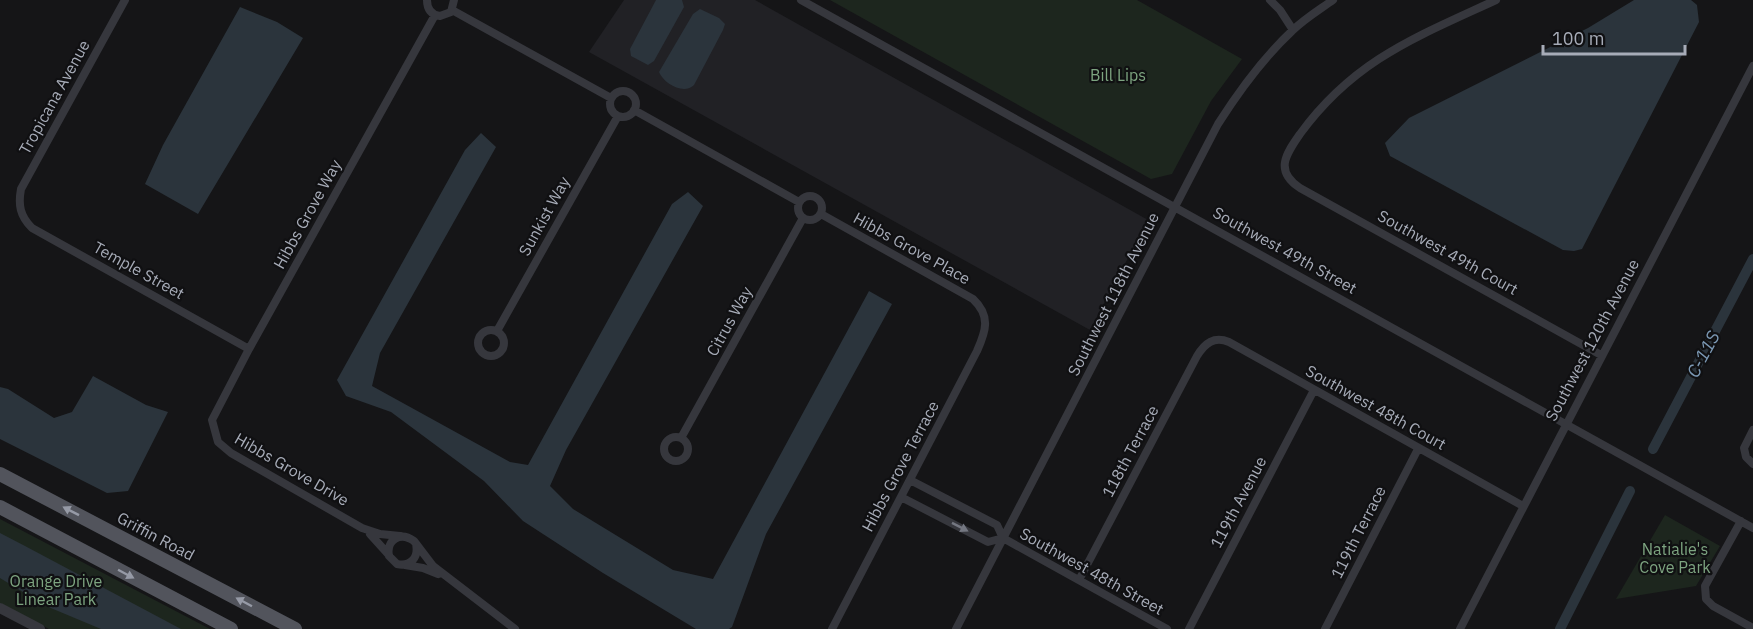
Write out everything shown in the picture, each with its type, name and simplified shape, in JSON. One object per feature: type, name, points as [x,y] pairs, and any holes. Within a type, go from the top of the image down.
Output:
[{"type":"main road","name":"Griffin Road","points":[[0,474],[295,629]]},
{"type":"main road","points":[[0,507],[231,629]]},
{"type":"street","name":"Tropicana Avenue","points":[[20,211],[21,189],[125,0]]},
{"type":"street","points":[[427,0],[429,10],[435,15],[444,16],[452,10],[454,0]]},
{"type":"street","name":"Southwest 49th Street","points":[[801,0],[1753,528]]},
{"type":"street","points":[[1270,0],[1280,10],[1293,30]]},
{"type":"street","name":"Southwest 118th Avenue","points":[[956,629],[1218,124],[1268,56],[1293,30],[1334,0]]},
{"type":"street","name":"Southwest 49th Court","points":[[1496,0],[1419,36],[1360,71],[1329,98],[1312,118],[1286,155],[1285,170],[1291,181],[1300,188],[1601,355]]},
{"type":"street","points":[[452,10],[611,98]]},
{"type":"street","name":"Hibbs Grove Way","points":[[213,430],[214,413],[435,15]]},
{"type":"street","name":"Southwest 120th Avenue","points":[[1460,629],[1753,66]]},
{"type":"street","points":[[617,92],[629,93],[634,99],[634,111],[625,117],[618,116],[612,110],[611,98],[617,92]]},
{"type":"street","points":[[634,111],[799,202]]},
{"type":"street","name":"Sunkist Way","points":[[497,332],[618,116]]},
{"type":"street","points":[[806,196],[814,196],[821,202],[821,214],[815,219],[803,218],[798,212],[799,202],[806,196]]},
{"type":"street","name":"Temple Street","points":[[20,211],[24,220],[32,228],[249,349]]},
{"type":"street","name":"Hibbs Grove Place","points":[[821,214],[973,299],[984,314]]},
{"type":"street","name":"Citrus Way","points":[[681,438],[803,218]]},
{"type":"street","name":"Hibbs Grove Terrace","points":[[832,629],[980,345],[986,327],[984,314]]},
{"type":"street","name":"Southwest 48th Court","points":[[1212,340],[1229,342],[1523,506]]},
{"type":"street","name":"118th Terrace","points":[[1078,580],[1197,356],[1202,348],[1212,340]]},
{"type":"street","name":"119th Avenue","points":[[1189,629],[1314,390]]},
{"type":"street","name":"Hibbs Grove Drive","points":[[213,430],[218,442],[231,453],[362,528],[380,534],[400,536]]},
{"type":"street","points":[[1753,430],[1744,445],[1746,457],[1753,464]]},
{"type":"street","name":"119th Terrace","points":[[1325,629],[1419,448]]},
{"type":"street","name":"Southwest 48th Street","points":[[910,480],[997,525],[1003,538],[1167,629]]},
{"type":"street","name":"Southwest 48th Street","points":[[901,497],[988,542],[1003,538]]},
{"type":"street","points":[[1741,521],[1705,586],[1706,599],[1713,606],[1753,628]]},
{"type":"street","name":"Hibbs Grove Drive","points":[[362,528],[389,556]]},
{"type":"street","points":[[452,582],[423,568],[397,564],[389,556],[388,549],[391,542],[400,536],[411,539],[429,563],[515,629]]},
{"type":"street","points":[[404,565],[415,558],[416,544]]},
{"type":"street","points":[[0,608],[40,629]]},
{"type":"shaded area","points":[[624,0],[755,0],[1148,220],[1090,330],[589,52]]},
{"type":"shaded area","points":[[656,0],[682,0],[684,7],[654,61],[648,65],[631,56],[630,49]]},
{"type":"shaded area","points":[[1634,0],[1691,0],[1697,5],[1699,22],[1582,249],[1563,250],[1390,156],[1385,143],[1409,118],[1588,28]]},
{"type":"shaded area","points":[[240,7],[277,22],[303,38],[198,214],[145,184],[163,145]]},
{"type":"shaded area","points":[[700,9],[719,18],[725,24],[694,85],[685,89],[675,87],[659,72],[693,14]]},
{"type":"shaded area","points":[[481,133],[496,147],[380,353],[372,386],[510,462],[528,465],[672,204],[688,192],[703,206],[566,450],[550,486],[573,509],[673,570],[713,579],[869,291],[892,304],[766,534],[732,627],[729,629],[696,629],[603,573],[523,521],[484,481],[391,412],[346,396],[337,380],[465,150]]},
{"type":"shaded area","points":[[93,376],[146,405],[168,412],[128,491],[107,493],[0,439],[0,387],[8,389],[54,418],[72,412]]},
{"type":"shaded area","points":[[0,533],[181,629],[101,629],[46,606],[0,578]]},
{"type":"green space","name":"Bill Lips","points":[[830,0],[1137,0],[1242,59],[1211,101],[1172,174],[1151,179]]},
{"type":"green space","name":"Natialie's Cove Park","points":[[1665,515],[1720,546],[1696,586],[1616,599]]},
{"type":"green space","name":"Orange Drive Linear Park","points":[[0,519],[210,629],[49,629],[0,603]]},
{"type":"waterway","name":"C-11S","points":[[1653,449],[1753,259]]},
{"type":"waterway","name":"C-11S","points":[[1560,629],[1630,491]]}]
